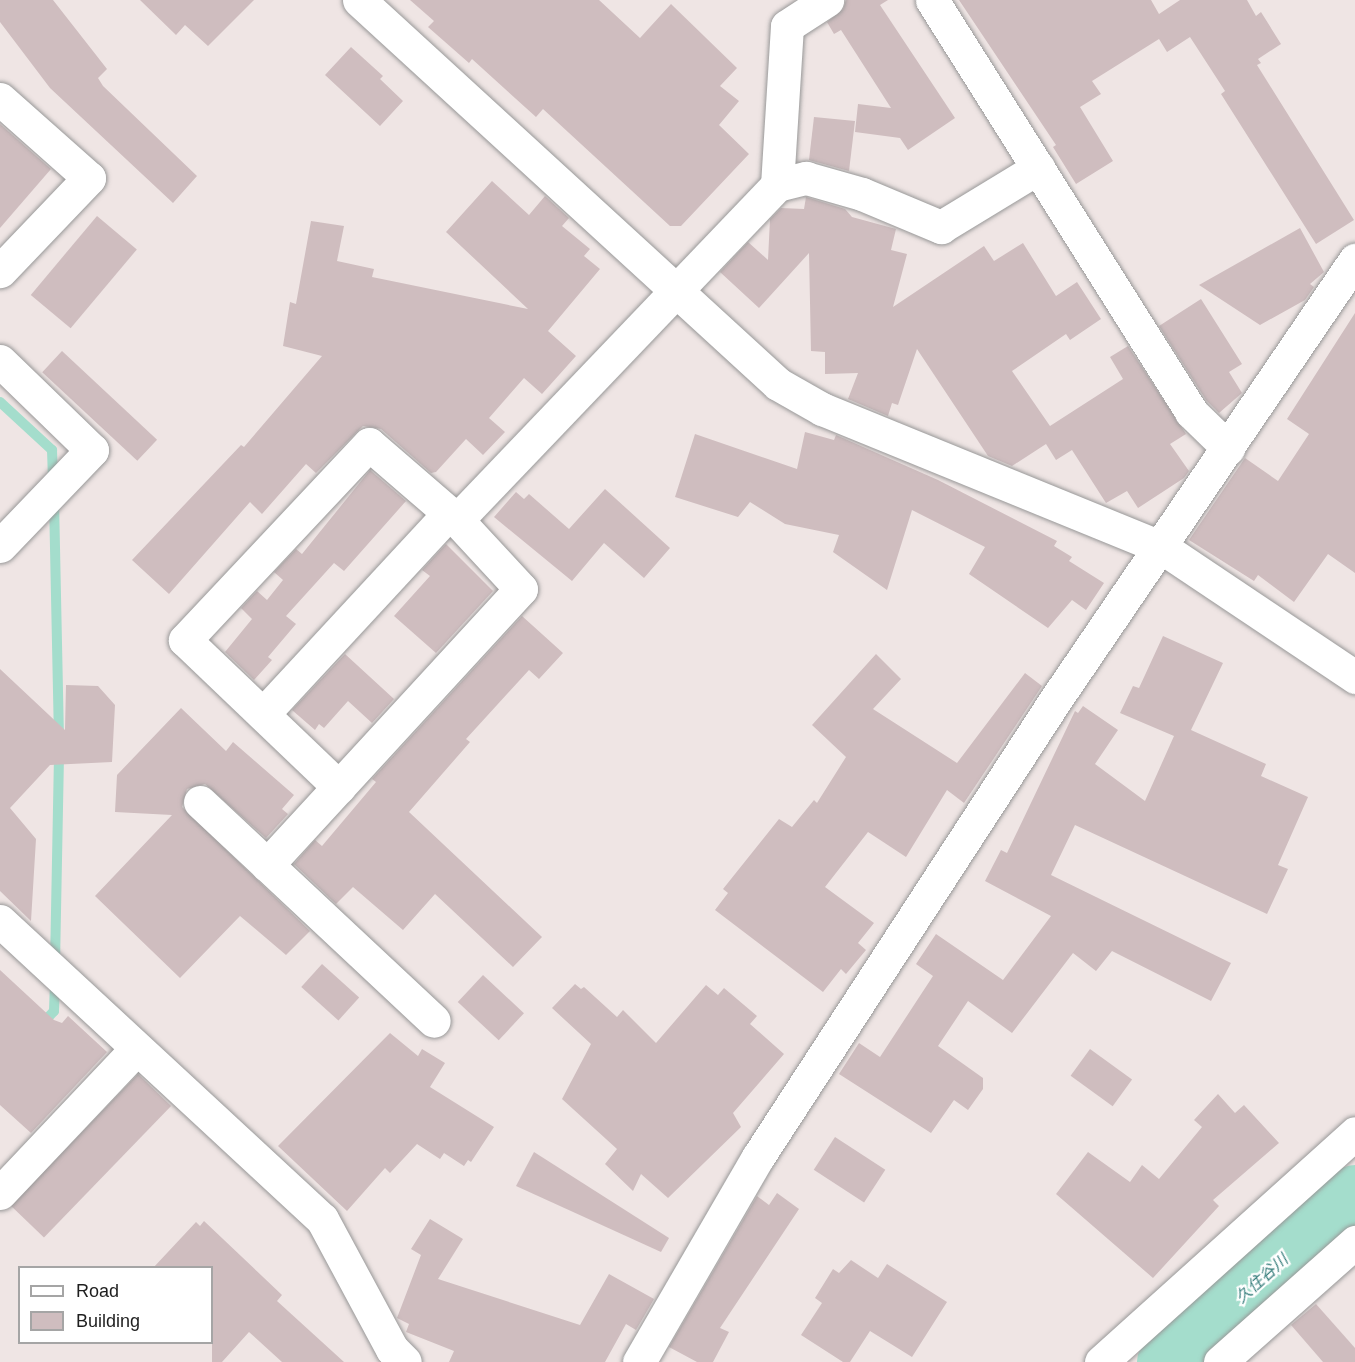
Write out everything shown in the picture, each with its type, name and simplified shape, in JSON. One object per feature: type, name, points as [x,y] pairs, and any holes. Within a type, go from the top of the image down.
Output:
[{"type":"street","points":[[359,0],[778,384],[822,409],[1161,547],[1355,678]]},
{"type":"street","points":[[777,185],[787,26],[827,0]]},
{"type":"street","points":[[932,0],[1191,412],[1228,448]]},
{"type":"street","points":[[0,99],[89,178],[0,271]]},
{"type":"street","points":[[263,714],[453,516],[676,292],[777,185],[806,178],[862,194],[941,227],[1038,168]]},
{"type":"street","points":[[639,1362],[758,1157],[1054,702],[1355,260]]},
{"type":"street","points":[[0,361],[92,450],[0,546]]},
{"type":"street","points":[[267,865],[339,787],[521,589],[453,516],[369,444],[185,640],[339,787]]},
{"type":"street","points":[[200,802],[434,1021]]},
{"type":"street","points":[[4,933],[136,1049],[322,1219],[392,1349],[405,1362]]},
{"type":"street","points":[[0,1193],[136,1049]]},
{"type":"street","points":[[1101,1362],[1355,1133]]},
{"type":"street","points":[[1220,1362],[1355,1242]]},
{"type":"building","points":[[0,0],[53,0],[107,69],[98,78],[103,86],[197,176],[173,203],[50,88],[0,22]]},
{"type":"building","points":[[140,0],[254,0],[208,46],[185,25],[176,35]]},
{"type":"building","points":[[410,0],[599,0],[640,38],[671,4],[737,68],[720,86],[739,101],[719,125],[749,154],[681,226],[670,226],[543,109],[536,117],[472,59],[469,63],[428,27],[434,21]]},
{"type":"building","points":[[846,0],[888,0],[880,5],[955,118],[908,150],[900,138],[855,132],[858,104],[891,108],[841,30],[834,34],[827,22],[843,9]]},
{"type":"building","points":[[959,0],[1151,0],[1159,14],[1180,0],[1247,0],[1256,16],[1261,12],[1281,44],[1258,59],[1261,63],[1257,65],[1354,220],[1316,244],[1221,94],[1225,91],[1190,37],[1167,52],[1159,39],[1092,81],[1101,94],[1080,107],[1113,161],[1076,184],[1053,147],[1056,145]]},
{"type":"building","points":[[351,47],[383,76],[380,79],[403,101],[380,126],[325,75]]},
{"type":"building","points":[[814,117],[855,121],[849,171],[809,160]]},
{"type":"building","points":[[0,124],[51,169],[0,228]]},
{"type":"building","points":[[492,181],[529,215],[545,196],[569,218],[562,226],[590,249],[584,256],[600,269],[548,331],[576,356],[542,394],[524,378],[489,418],[505,432],[483,455],[466,439],[436,472],[431,473],[381,429],[363,426],[316,473],[306,464],[262,514],[250,502],[169,594],[132,560],[241,445],[244,447],[322,356],[283,346],[290,302],[296,304],[311,221],[344,226],[337,261],[374,269],[372,277],[528,309],[446,232]]},
{"type":"building","points":[[806,197],[845,209],[852,217],[896,229],[891,250],[907,254],[893,307],[984,246],[994,261],[1023,243],[1056,296],[1077,282],[1101,319],[1070,340],[1066,334],[1012,371],[1050,426],[1123,379],[1110,357],[1128,346],[1186,434],[1170,444],[1189,471],[1184,478],[1138,508],[1127,491],[1106,503],[1072,450],[1056,460],[1046,444],[1012,466],[988,456],[917,349],[898,405],[892,403],[888,416],[848,399],[858,373],[825,374],[825,352],[811,351],[809,253],[759,308],[720,272],[748,242],[768,260],[770,219],[781,208],[804,209]]},
{"type":"building","points":[[97,216],[137,249],[71,328],[31,295]]},
{"type":"building","points":[[1300,228],[1324,272],[1310,284],[1314,287],[1305,300],[1260,325],[1199,285]]},
{"type":"building","points":[[1201,299],[1242,364],[1229,372],[1242,393],[1219,413],[1206,400],[1159,326]]},
{"type":"building","points":[[1355,313],[1355,573],[1328,554],[1294,602],[1258,575],[1254,581],[1189,540],[1245,458],[1278,481],[1309,434],[1287,419]]},
{"type":"building","points":[[62,351],[157,440],[137,461],[42,372]]},
{"type":"building","points":[[805,432],[834,440],[836,435],[938,480],[1057,541],[1054,546],[1072,557],[1069,561],[1104,583],[1086,610],[1072,600],[1048,628],[969,574],[985,547],[912,510],[887,590],[833,552],[839,535],[785,524],[750,502],[738,517],[675,497],[695,434],[797,469]]},
{"type":"building","points":[[370,470],[406,501],[344,571],[334,563],[286,616],[296,624],[268,657],[272,660],[254,680],[225,652],[252,619],[241,608],[257,591],[267,600],[283,580],[274,572],[296,549],[302,554]]},
{"type":"building","points":[[605,489],[670,548],[644,578],[604,543],[572,581],[494,517],[516,492],[524,499],[529,494],[569,529]]},
{"type":"building","points":[[446,544],[493,591],[436,653],[394,616],[430,576],[422,570]]},
{"type":"building","points":[[522,616],[563,653],[539,679],[529,670],[466,739],[470,742],[409,812],[542,937],[513,967],[435,894],[403,930],[353,887],[336,904],[294,864],[315,840],[322,846],[376,782],[372,779]]},
{"type":"building","points":[[1163,636],[1223,663],[1191,730],[1266,764],[1261,776],[1308,797],[1278,865],[1288,869],[1267,914],[1075,825],[1051,875],[1231,963],[1211,1001],[1112,951],[1096,971],[1073,953],[1012,1033],[968,1001],[938,1046],[983,1078],[983,1089],[968,1110],[954,1100],[931,1133],[839,1074],[859,1043],[880,1057],[933,976],[916,964],[936,934],[1003,980],[1051,916],[985,881],[1001,850],[1007,853],[1075,711],[1078,713],[1083,706],[1118,730],[1095,764],[1145,801],[1174,736],[1120,713],[1133,686],[1139,688]]},
{"type":"building","points":[[345,654],[394,699],[372,723],[348,701],[324,728],[319,724],[315,730],[292,710]]},
{"type":"building","points":[[876,654],[901,679],[873,709],[957,763],[1025,673],[1042,686],[964,803],[947,790],[906,857],[868,832],[825,887],[874,923],[858,943],[866,950],[846,974],[841,969],[823,992],[715,910],[728,893],[723,889],[779,819],[792,827],[814,800],[817,803],[846,757],[812,725]]},
{"type":"building","points":[[0,669],[65,730],[66,685],[98,686],[115,705],[112,762],[50,765],[10,808],[36,839],[31,921],[0,891]]},
{"type":"building","points":[[181,708],[226,751],[233,742],[294,795],[282,809],[288,814],[266,838],[205,784],[187,789],[182,807],[310,931],[286,955],[240,916],[180,978],[95,896],[172,815],[115,812],[117,775]]},
{"type":"building","points":[[322,964],[359,997],[338,1020],[301,987]]},
{"type":"building","points":[[0,970],[54,1020],[62,1023],[68,1016],[107,1052],[31,1133],[0,1105]]},
{"type":"building","points":[[483,975],[524,1013],[499,1040],[458,1002]]},
{"type":"building","points":[[575,984],[581,989],[584,987],[617,1017],[623,1010],[656,1043],[706,985],[718,995],[724,988],[757,1016],[750,1024],[784,1054],[733,1113],[741,1127],[668,1198],[641,1174],[633,1191],[605,1164],[617,1149],[562,1099],[591,1044],[552,1008]]},
{"type":"building","points":[[390,1033],[418,1056],[422,1049],[445,1063],[430,1087],[494,1127],[471,1162],[468,1160],[464,1166],[444,1153],[440,1159],[417,1144],[390,1173],[385,1168],[347,1211],[278,1146]]},
{"type":"building","points":[[1090,1049],[1132,1080],[1113,1106],[1071,1076]]},
{"type":"building","points":[[138,1074],[171,1106],[44,1238],[11,1206]]},
{"type":"building","points":[[1218,1094],[1235,1113],[1244,1105],[1279,1143],[1213,1200],[1219,1206],[1153,1278],[1056,1194],[1088,1152],[1130,1182],[1142,1165],[1159,1179],[1202,1127],[1194,1120]]},
{"type":"building","points":[[835,1137],[885,1170],[864,1202],[814,1170]]},
{"type":"building","points":[[534,1152],[669,1238],[661,1252],[516,1186]]},
{"type":"building","points":[[777,1193],[799,1209],[720,1328],[729,1332],[713,1362],[697,1362],[669,1347],[757,1196],[769,1205]]},
{"type":"building","points":[[430,1219],[463,1239],[438,1279],[580,1325],[609,1274],[654,1299],[636,1330],[626,1324],[605,1362],[449,1362],[454,1351],[406,1332],[409,1324],[397,1318],[421,1255],[411,1249]]},
{"type":"building","points":[[204,1221],[282,1295],[277,1301],[344,1362],[282,1362],[249,1332],[222,1362],[212,1362],[213,1266],[155,1266],[196,1222],[200,1226]]},
{"type":"building","points":[[851,1260],[878,1278],[887,1264],[947,1302],[912,1357],[870,1331],[850,1362],[843,1362],[801,1335],[822,1303],[815,1298],[833,1269],[839,1273]]},
{"type":"building","points":[[1316,1304],[1355,1348],[1355,1362],[1323,1362],[1291,1325]]},
{"type":"waterway","points":[[0,402],[52,450],[53,482]]},
{"type":"waterway","points":[[54,500],[59,736]]},
{"type":"waterway","points":[[55,964],[59,752]]},
{"type":"waterway","points":[[41,1025],[54,1011],[55,980]]},
{"type":"waterway","name":"久住谷川","points":[[1168,1362],[1355,1196]]}]
